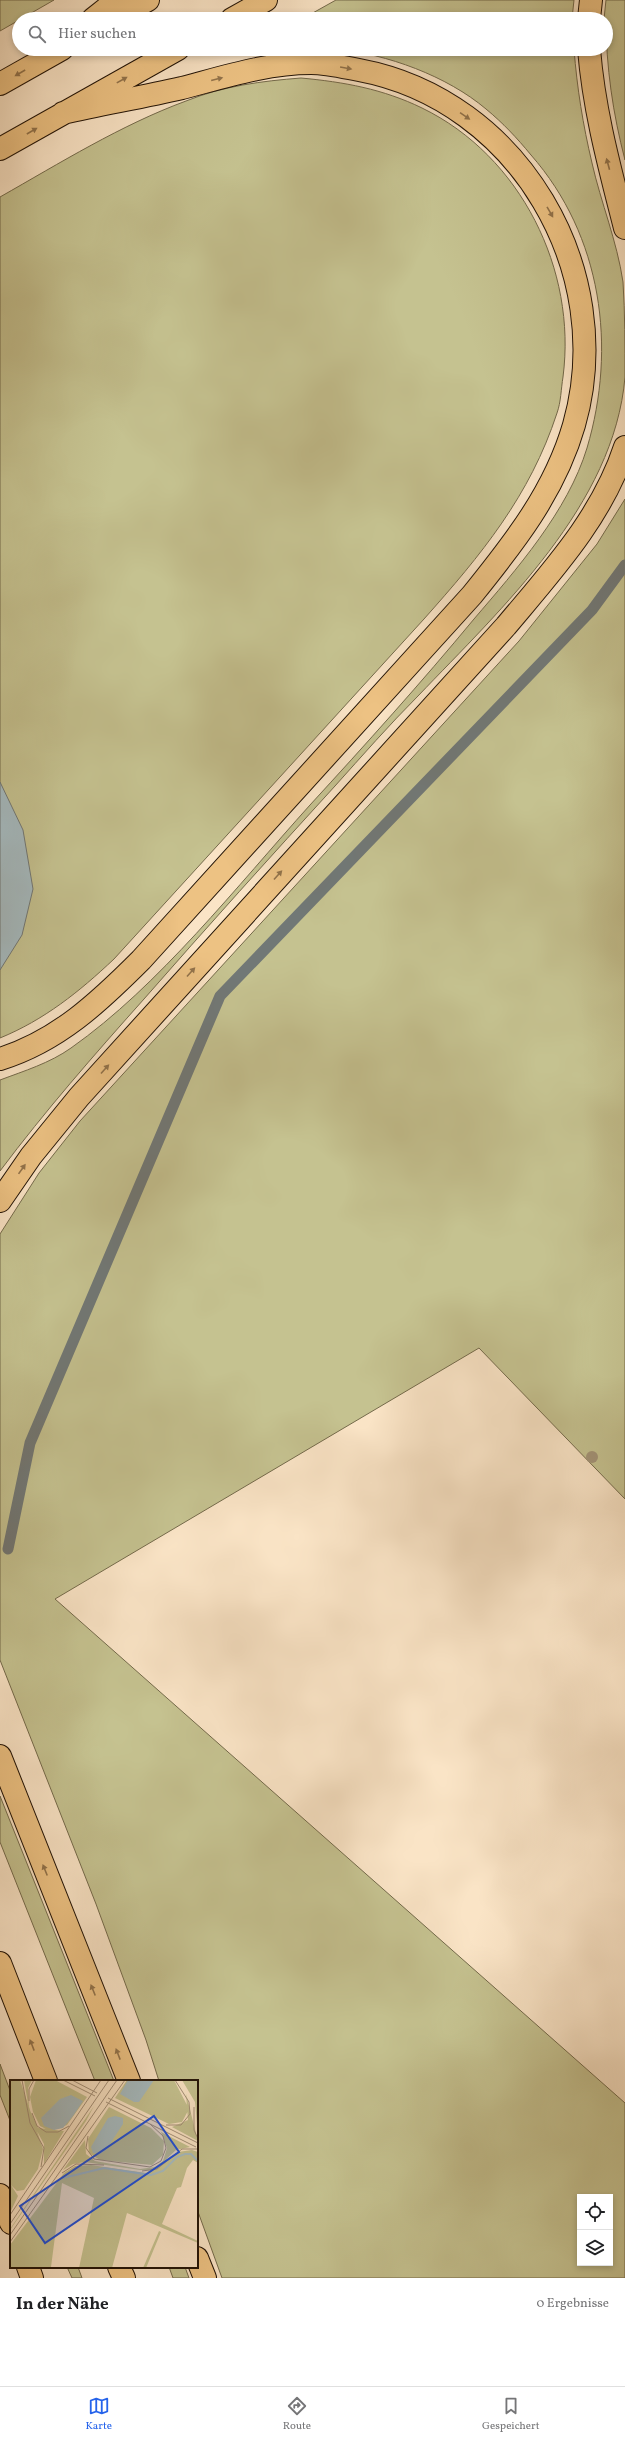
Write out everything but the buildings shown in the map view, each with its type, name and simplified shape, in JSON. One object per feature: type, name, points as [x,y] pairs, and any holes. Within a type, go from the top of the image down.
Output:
[{"type":"highway","points":[[101,12],[116,0]]},
{"type":"highway","points":[[127,12],[148,0]]},
{"type":"highway","points":[[245,12],[266,0]]},
{"type":"highway","points":[[590,12],[591,0]]},
{"type":"highway","points":[[0,84],[46,56]]},
{"type":"highway","points":[[0,149],[165,56]]},
{"type":"highway","points":[[590,56],[592,90],[603,144],[625,228]]},
{"type":"highway","points":[[0,1059],[39,1044],[65,1028],[106,995],[141,960],[472,595],[514,543],[540,504],[561,460],[574,425],[580,396],[585,342],[577,280],[568,250],[554,218],[537,190],[521,168],[485,131],[445,103],[418,89],[372,73],[311,63],[253,70],[180,88],[63,113]]},
{"type":"highway","points":[[0,1201],[31,1156],[84,1092],[506,626],[579,536],[605,495],[625,448]]},
{"type":"highway","points":[[0,1756],[129,2080]]},
{"type":"highway","points":[[0,1963],[46,2080]]},
{"type":"highway","points":[[0,2194],[10,2220]]},
{"type":"highway","points":[[198,2260],[205,2278]]},
{"type":"highway","points":[[28,2268],[32,2278]]},
{"type":"highway","points":[[120,2268],[124,2278]]},
{"type":"shaded area","points":[[0,0],[54,0],[33,12],[12,12],[12,24],[0,31]]},
{"type":"shaded area","points":[[336,0],[574,0],[573,12],[315,12]]},
{"type":"shaded area","points":[[606,0],[625,0],[625,160],[614,108],[607,56],[613,56],[613,12],[605,12]]},
{"type":"shaded area","points":[[375,56],[575,56],[583,121],[596,178],[617,252],[623,282],[625,317],[625,377],[616,424],[600,468],[577,511],[549,552],[518,590],[386,729],[215,918],[70,1084],[0,1171],[0,1080],[46,1062],[71,1048],[104,1023],[135,995],[196,934],[414,690],[523,560],[554,517],[578,471],[587,448],[596,410],[601,371],[601,332],[597,294],[588,257],[574,221],[555,187],[531,155],[510,131],[492,114],[453,86],[416,68]]},
{"type":"shaded area","points":[[301,78],[363,87],[393,96],[422,108],[457,129],[488,155],[514,186],[535,220],[551,258],[561,297],[565,337],[563,377],[558,409],[546,443],[518,498],[484,548],[424,619],[114,959],[88,983],[46,1014],[0,1038],[0,197],[114,133],[138,121],[186,101],[243,85]]},
{"type":"shaded area","points":[[625,499],[625,1499],[479,1348],[55,1599],[625,2103],[625,2278],[222,2278],[198,2212],[198,2080],[159,2080],[146,2040],[96,1904],[0,1660],[0,1234],[39,1173],[80,1121],[519,641],[597,544]]},
{"type":"shaded area","points":[[0,1796],[114,2080],[95,2080],[0,1842]]},
{"type":"shaded area","points":[[0,2064],[10,2090],[10,2120],[0,2095]]},
{"type":"shaded area","points":[[67,2268],[78,2268],[82,2278],[72,2278]]},
{"type":"shaded area","points":[[169,2268],[185,2268],[189,2278],[173,2278]]},
{"type":"water","points":[[0,782],[23,830],[33,889],[22,935],[0,970]]},
{"type":"waterway","points":[[8,1549],[30,1443],[220,996],[592,610],[625,565]]}]
